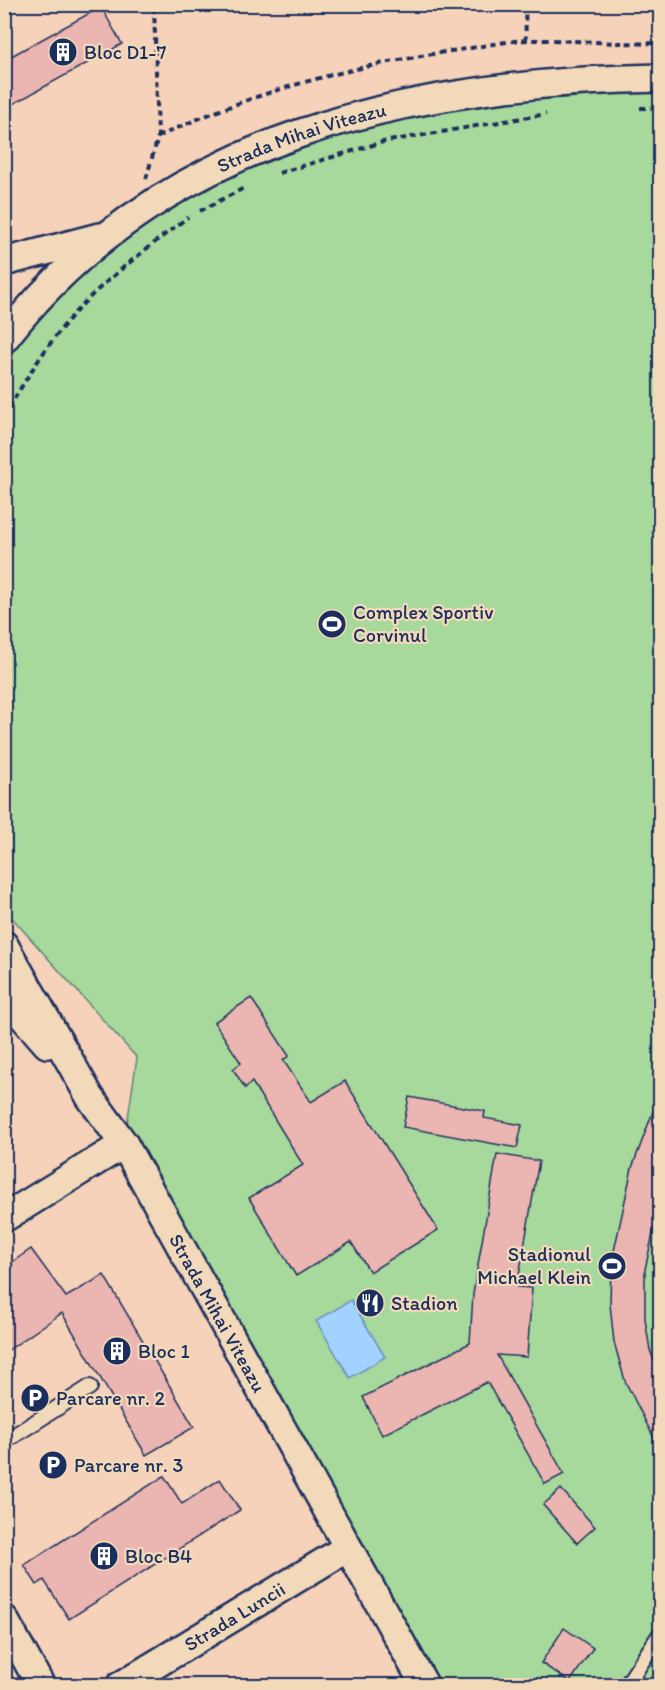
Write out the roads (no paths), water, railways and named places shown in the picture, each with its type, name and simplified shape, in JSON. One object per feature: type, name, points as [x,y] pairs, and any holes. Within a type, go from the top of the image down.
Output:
[{"type":"street","name":"Strada Mihai Viteazu","points":[[5,333],[66,270],[106,235],[136,214],[216,166],[300,132],[447,96],[506,87],[573,80],[660,78]]},
{"type":"street","points":[[4,262],[106,235]]},
{"type":"street","name":"Strada Mihai Viteazu","points":[[4,945],[90,1097],[124,1144],[347,1548],[426,1686]]},
{"type":"street","points":[[4,994],[90,1097]]},
{"type":"street","points":[[4,1218],[124,1144]]},
{"type":"street","name":"Strada Luncii","points":[[120,1686],[347,1548]]},
{"type":"street","points":[[4,1619],[40,1686]]},
{"type":"lane","points":[[4,1442],[90,1387]]},
{"type":"lane","points":[[626,1686],[660,1634]]},
{"type":"water","points":[[351,1300],[385,1357],[350,1378],[316,1321]]},
{"type":"place","name":"Bloc D1-7","points":[[63,52]]},
{"type":"place","name":"Complex Sportiv Corvinul","points":[[332,624]]},
{"type":"place","name":"Stadionul Michael Klein","points":[[612,1266]]},
{"type":"place","name":"Stadion","points":[[370,1303]]},
{"type":"place","name":"Bloc 1","points":[[117,1351]]},
{"type":"place","name":"Parcare nr. 2","points":[[35,1398]]},
{"type":"place","name":"Parcare nr. 3","points":[[53,1465]]},
{"type":"place","name":"Bloc B4","points":[[104,1556]]}]
